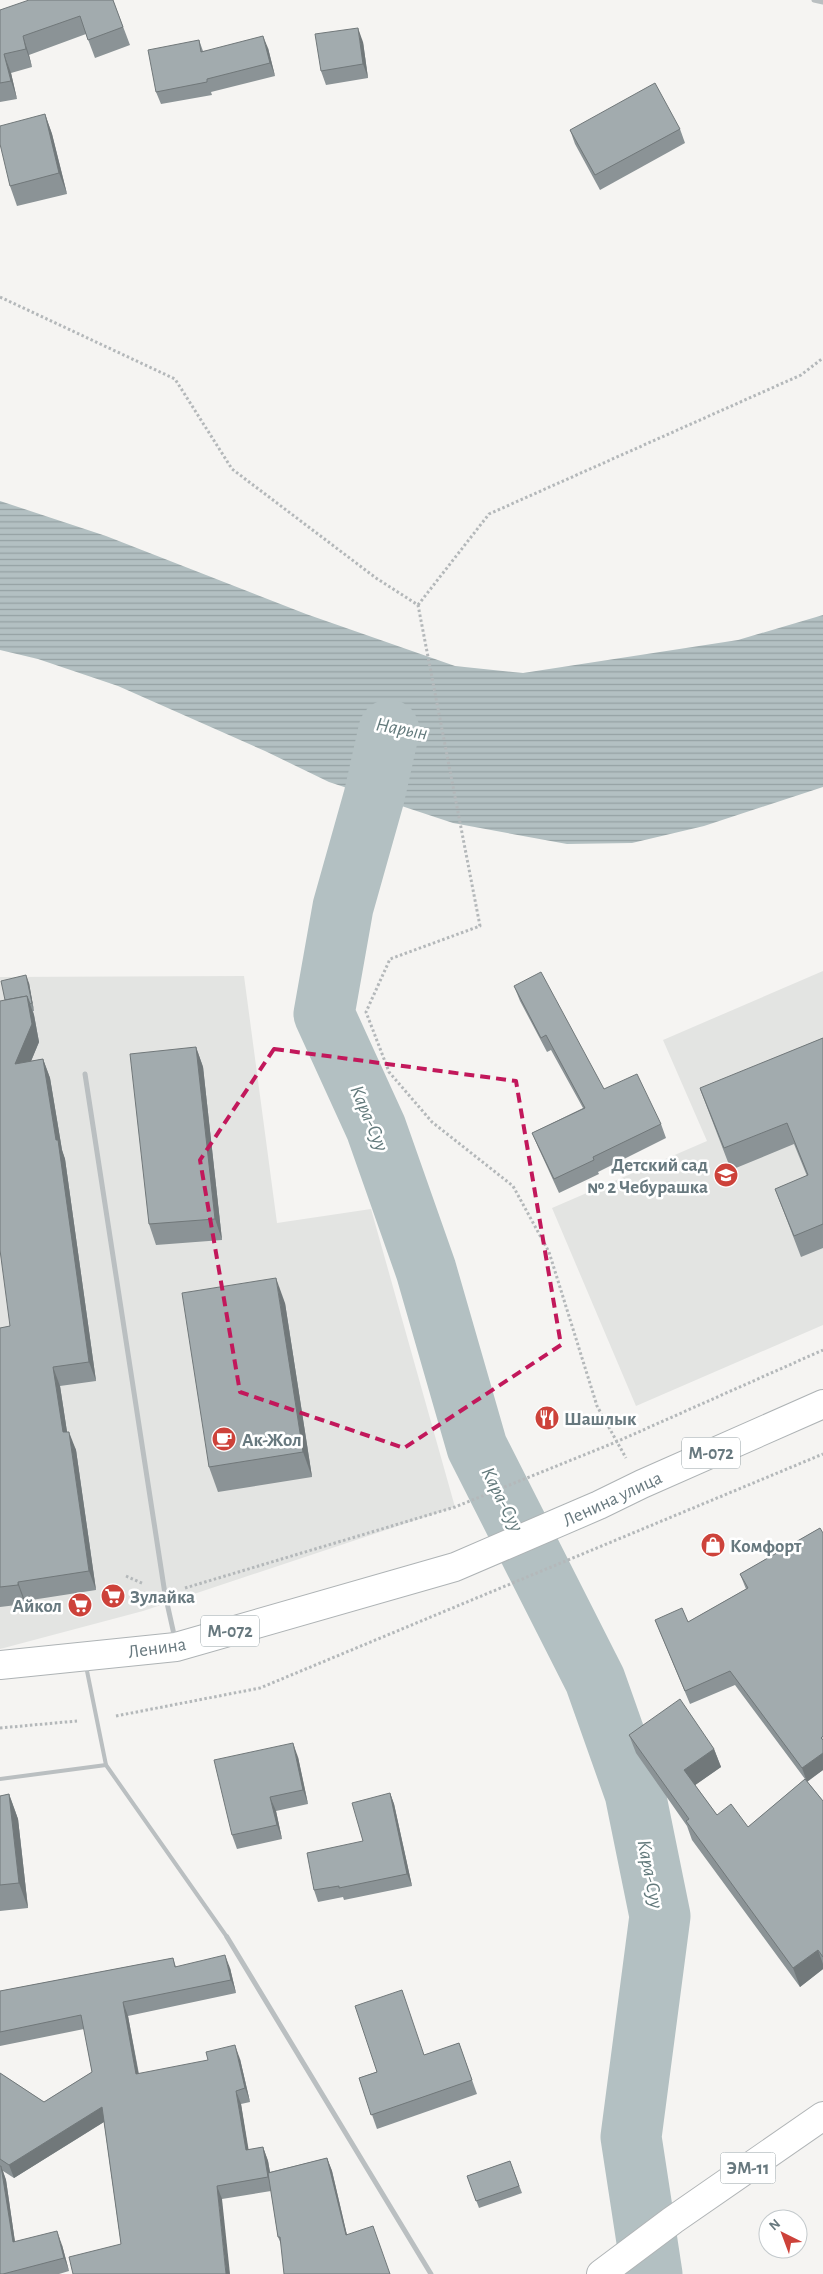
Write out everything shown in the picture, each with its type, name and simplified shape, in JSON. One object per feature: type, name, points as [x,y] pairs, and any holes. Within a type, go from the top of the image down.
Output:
[{"type":"main road","name":"Ленина улица","points":[[455,1567],[599,1505],[823,1404]]},
{"type":"main road","name":"Ленина","points":[[0,1665],[176,1647],[455,1567]]},
{"type":"main road","name":"ЭМ-11","points":[[604,2272],[673,2220],[823,2116]]},
{"type":"street","points":[[814,0],[823,2]]},
{"type":"street","points":[[85,1074],[166,1594],[176,1647]]},
{"type":"street","points":[[227,1937],[431,2274]]},
{"type":"lane","points":[[84,1656],[106,1765],[227,1937]]},
{"type":"lane","points":[[0,1779],[106,1765]]},
{"type":"path","points":[[0,296],[175,379],[232,469],[376,578],[418,605],[480,926],[390,959],[366,1012],[389,1072],[432,1122],[513,1186],[549,1252],[597,1406],[616,1442],[642,1484]]},
{"type":"path","points":[[418,605],[489,514],[801,375],[823,358]]},
{"type":"path","points":[[126,1576],[166,1594],[455,1506],[616,1442],[823,1350]]},
{"type":"path","points":[[0,1728],[97,1719],[260,1688],[823,1454]]},
{"type":"highlighted area","points":[[274,1049],[516,1081],[561,1345],[404,1448],[240,1392],[200,1160]]},
{"type":"shaded area","name":"Детский сад № 2 Чебурашка","points":[[823,971],[823,1325],[636,1406],[552,1208],[707,1141],[663,1040]]},
{"type":"shaded area","points":[[244,976],[277,1223],[371,1209],[455,1507],[143,1611],[0,1649],[0,977]]},
{"type":"water","name":"Нарын","points":[[0,501],[106,536],[306,614],[455,666],[523,673],[738,640],[823,615],[823,787],[704,826],[632,843],[567,844],[453,823],[329,782],[265,751],[118,686],[38,659],[0,650]]},
{"type":"building","points":[[29,0],[113,0],[123,27],[88,40],[80,16],[23,36],[26,49],[4,54],[11,81],[0,83],[0,10]]},
{"type":"building","points":[[358,28],[363,64],[321,71],[315,34]]},
{"type":"building","points":[[263,36],[270,63],[207,79],[207,82],[156,92],[148,50],[199,40],[201,52]]},
{"type":"building","points":[[655,83],[680,129],[595,175],[570,130]]},
{"type":"building","points":[[45,114],[59,173],[10,186],[0,144],[0,126]]},
{"type":"building","points":[[541,972],[604,1089],[637,1074],[661,1124],[593,1157],[594,1160],[554,1179],[532,1133],[585,1108],[546,1035],[541,1038],[514,986]]},
{"type":"building","points":[[26,975],[32,1003],[30,1004],[27,996],[5,1000],[1,981]]},
{"type":"building","points":[[27,996],[32,1024],[15,1064],[43,1059],[56,1140],[58,1140],[89,1362],[53,1367],[63,1432],[69,1432],[89,1571],[18,1582],[18,1585],[0,1587],[0,1328],[10,1326],[0,1250],[0,1001]]},
{"type":"building","points":[[823,1038],[823,1224],[794,1236],[775,1189],[808,1175],[787,1123],[724,1148],[700,1088]]},
{"type":"building","points":[[196,1047],[215,1219],[149,1224],[130,1054]]},
{"type":"building","points":[[276,1278],[303,1452],[209,1467],[182,1293]]},
{"type":"building","points":[[820,1528],[823,1533],[823,1736],[821,1738],[823,1740],[823,1753],[802,1768],[730,1671],[685,1691],[655,1620],[682,1608],[688,1622],[748,1588],[740,1574]]},
{"type":"building","points":[[680,1699],[714,1749],[684,1770],[717,1815],[731,1804],[748,1827],[805,1779],[823,1801],[823,1957],[818,1950],[793,1968],[686,1821],[689,1819],[629,1735]]},
{"type":"building","points":[[293,1743],[303,1790],[270,1797],[277,1825],[232,1835],[214,1760]]},
{"type":"building","points":[[390,1793],[407,1874],[339,1888],[339,1886],[314,1890],[307,1853],[363,1841],[352,1803]]},
{"type":"building","points":[[9,1794],[19,1883],[0,1885],[0,1796]]},
{"type":"building","points":[[225,1955],[231,1980],[123,2002],[136,2074],[208,2060],[206,2052],[235,2045],[245,2088],[236,2091],[246,2150],[263,2147],[268,2177],[217,2186],[226,2274],[73,2274],[69,2257],[121,2244],[102,2107],[9,2165],[0,2159],[0,2073],[44,2102],[92,2072],[81,2015],[0,2032],[0,1991],[173,1958],[175,1967]]},
{"type":"building","points":[[402,1990],[424,2055],[459,2043],[472,2080],[371,2115],[359,2078],[377,2072],[355,2006]]},
{"type":"building","points":[[327,2158],[346,2235],[373,2226],[390,2274],[284,2274],[280,2237],[278,2237],[268,2173]]},
{"type":"building","points":[[510,2161],[519,2186],[476,2201],[467,2176]]},
{"type":"building","points":[[0,2166],[13,2242],[57,2231],[64,2258],[0,2274]]},
{"type":"waterway","name":"Кара-Суу","points":[[389,730],[374,797],[343,907],[324,1014],[376,1128],[426,1270],[477,1447],[595,1680],[635,1793],[660,1916],[631,2137],[652,2274]]},
{"type":"place","name":"Детский сад № 2 Чебурашка","points":[[726,1175]]},
{"type":"place","name":"Шашлык","points":[[547,1418]]},
{"type":"place","name":"Ак-Жол","points":[[224,1439]]},
{"type":"place","name":"Комфорт","points":[[713,1545]]},
{"type":"place","name":"Зулайка","points":[[113,1596]]},
{"type":"place","name":"Айкол","points":[[80,1605]]}]
